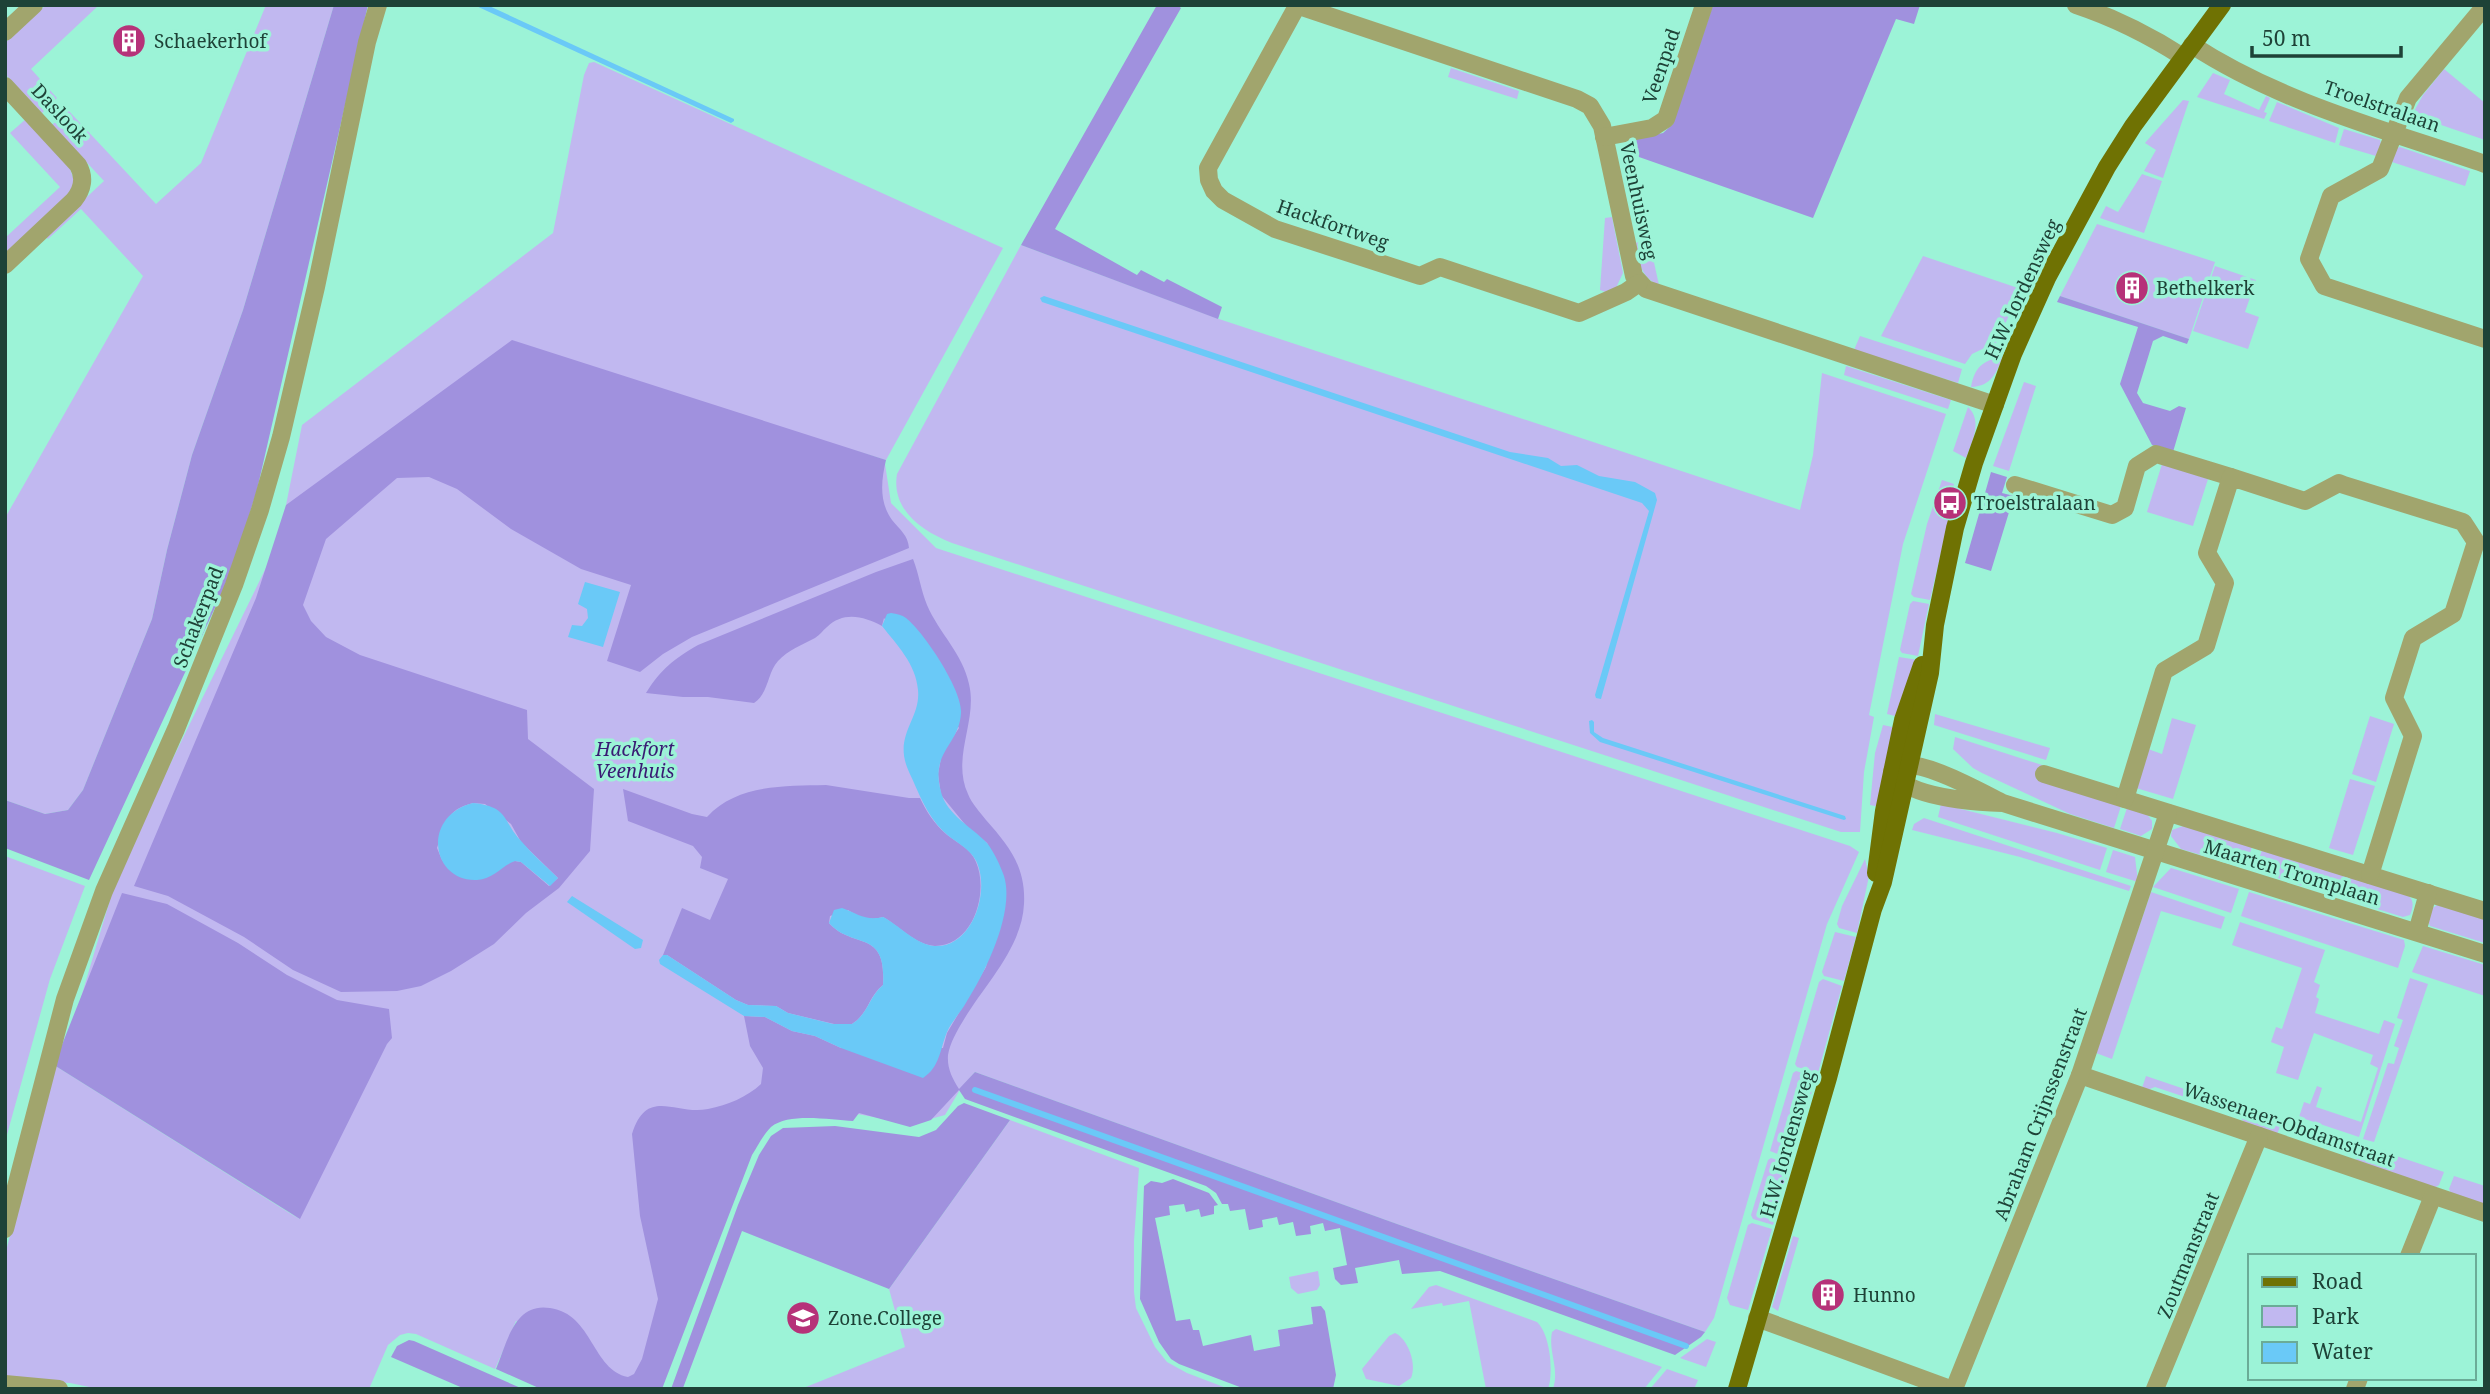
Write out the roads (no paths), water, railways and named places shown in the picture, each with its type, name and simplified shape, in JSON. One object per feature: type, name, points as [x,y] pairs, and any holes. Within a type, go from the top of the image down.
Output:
[{"type":"main road","name":"H.W. Iordensweg","points":[[1737,1389],[1828,1078],[1873,909],[1883,883],[1930,673],[1935,625],[1955,528],[1974,463],[2026,323],[2080,214],[2133,126],[2222,5]]},
{"type":"main road","name":"H.W. Iordensweg","points":[[1873,909],[1879,846],[1892,772],[1908,703],[1935,625]]},
{"type":"street","points":[[5,32],[34,5]]},
{"type":"street","name":"Schakerpad","points":[[5,1229],[70,987],[104,891],[176,729],[234,585],[260,510],[284,425],[316,287],[361,69],[378,5]]},
{"type":"street","name":"Veenhuisweg","points":[[1297,5],[1584,102],[1595,112],[1604,137],[1631,266],[1639,283],[1663,296],[1995,405]]},
{"type":"street","name":"Hackfortweg","points":[[1297,5],[1208,168],[1213,191],[1223,201],[1275,229],[1420,276],[1440,267],[1579,313],[1626,292],[1639,283]]},
{"type":"street","name":"Veenpad","points":[[1604,137],[1652,128],[1666,119],[1704,5]]},
{"type":"street","name":"Troelstralaan","points":[[2076,5],[2112,17],[2345,118],[2485,163]]},
{"type":"street","points":[[2485,6],[2408,98],[2380,169],[2330,196],[2309,260],[2324,286],[2485,339]]},
{"type":"street","name":"Daslook","points":[[5,86],[78,165],[83,177],[81,190],[74,200],[5,265]]},
{"type":"street","points":[[2015,485],[2112,515],[2125,508],[2137,466],[2155,454],[2305,501],[2339,483],[2463,522],[2476,542],[2453,614],[2413,638],[2394,698],[2413,736],[2370,875]]},
{"type":"street","points":[[2125,799],[2164,671],[2206,646],[2225,583],[2207,553],[2231,477]]},
{"type":"street","points":[[1906,787],[1892,772],[1910,765]]},
{"type":"street","name":"Maarten Tromplaan","points":[[1910,765],[1969,786],[2003,803],[2485,954]]},
{"type":"street","name":"Maarten Tromplaan","points":[[2044,774],[2485,911]]},
{"type":"street","name":"Maarten Tromplaan","points":[[1906,787],[1965,801],[2003,803]]},
{"type":"street","points":[[2156,851],[2168,813]]},
{"type":"street","name":"Abraham Crijnssenstraat","points":[[1952,1389],[2080,1075],[2156,851]]},
{"type":"street","points":[[2417,932],[2428,893]]},
{"type":"street","name":"Wassenaer-Obdamstraat","points":[[2080,1075],[2485,1213]]},
{"type":"street","name":"Zoutmanstraat","points":[[2155,1389],[2259,1136]]},
{"type":"street","points":[[2410,1254],[2433,1196]]},
{"type":"street","points":[[1757,1318],[1952,1389]]},
{"type":"street","points":[[5,1384],[59,1389]]},
{"type":"water","points":[[474,5],[487,5],[734,121],[731,123]]},
{"type":"water","points":[[1044,296],[1510,452],[1548,458],[1561,466],[1577,465],[1599,476],[1635,482],[1655,493],[1657,500],[1601,699],[1595,695],[1649,511],[1642,503],[1042,302],[1040,298]]},
{"type":"water","points":[[585,582],[620,592],[603,647],[568,637],[572,625],[582,626],[588,618],[587,609],[578,604]]},
{"type":"water","points":[[887,614],[906,618],[914,625],[941,662],[956,691],[961,713],[955,734],[939,767],[941,792],[954,814],[990,847],[1004,876],[1006,890],[1002,923],[990,958],[965,1005],[949,1028],[933,1069],[923,1078],[815,1036],[792,1031],[765,1017],[744,1016],[660,964],[659,960],[663,955],[667,955],[748,1005],[776,1006],[788,1013],[833,1024],[852,1024],[862,1015],[883,985],[883,967],[880,955],[874,947],[838,931],[829,923],[834,910],[842,908],[867,917],[883,917],[914,938],[934,946],[948,944],[959,938],[969,927],[980,900],[980,871],[972,855],[932,818],[909,772],[905,759],[905,738],[918,701],[918,690],[910,663],[882,626]]},
{"type":"water","points":[[1592,720],[1594,732],[1603,738],[1845,816],[1846,819],[1600,742],[1590,733],[1589,721]]},
{"type":"water","points":[[473,803],[499,811],[526,847],[558,878],[550,886],[521,862],[515,861],[488,877],[477,880],[461,878],[450,871],[442,860],[438,847],[439,834],[445,821],[456,810]]},
{"type":"water","points":[[572,896],[643,940],[641,948],[635,949],[567,902]]},
{"type":"waterway","points":[[975,1090],[1686,1346]]},
{"type":"place","name":"Schaekerhof","points":[[129,41]]},
{"type":"place","name":"Bethelkerk","points":[[2132,288]]},
{"type":"place","name":"Troelstralaan","points":[[1950,503]]},
{"type":"place","name":"Hunno","points":[[1828,1295]]},
{"type":"place","name":"Zone.College","points":[[803,1318]]},
{"type":"park label","name":"Hackfort Veenhuis","points":[[635,760]]}]
